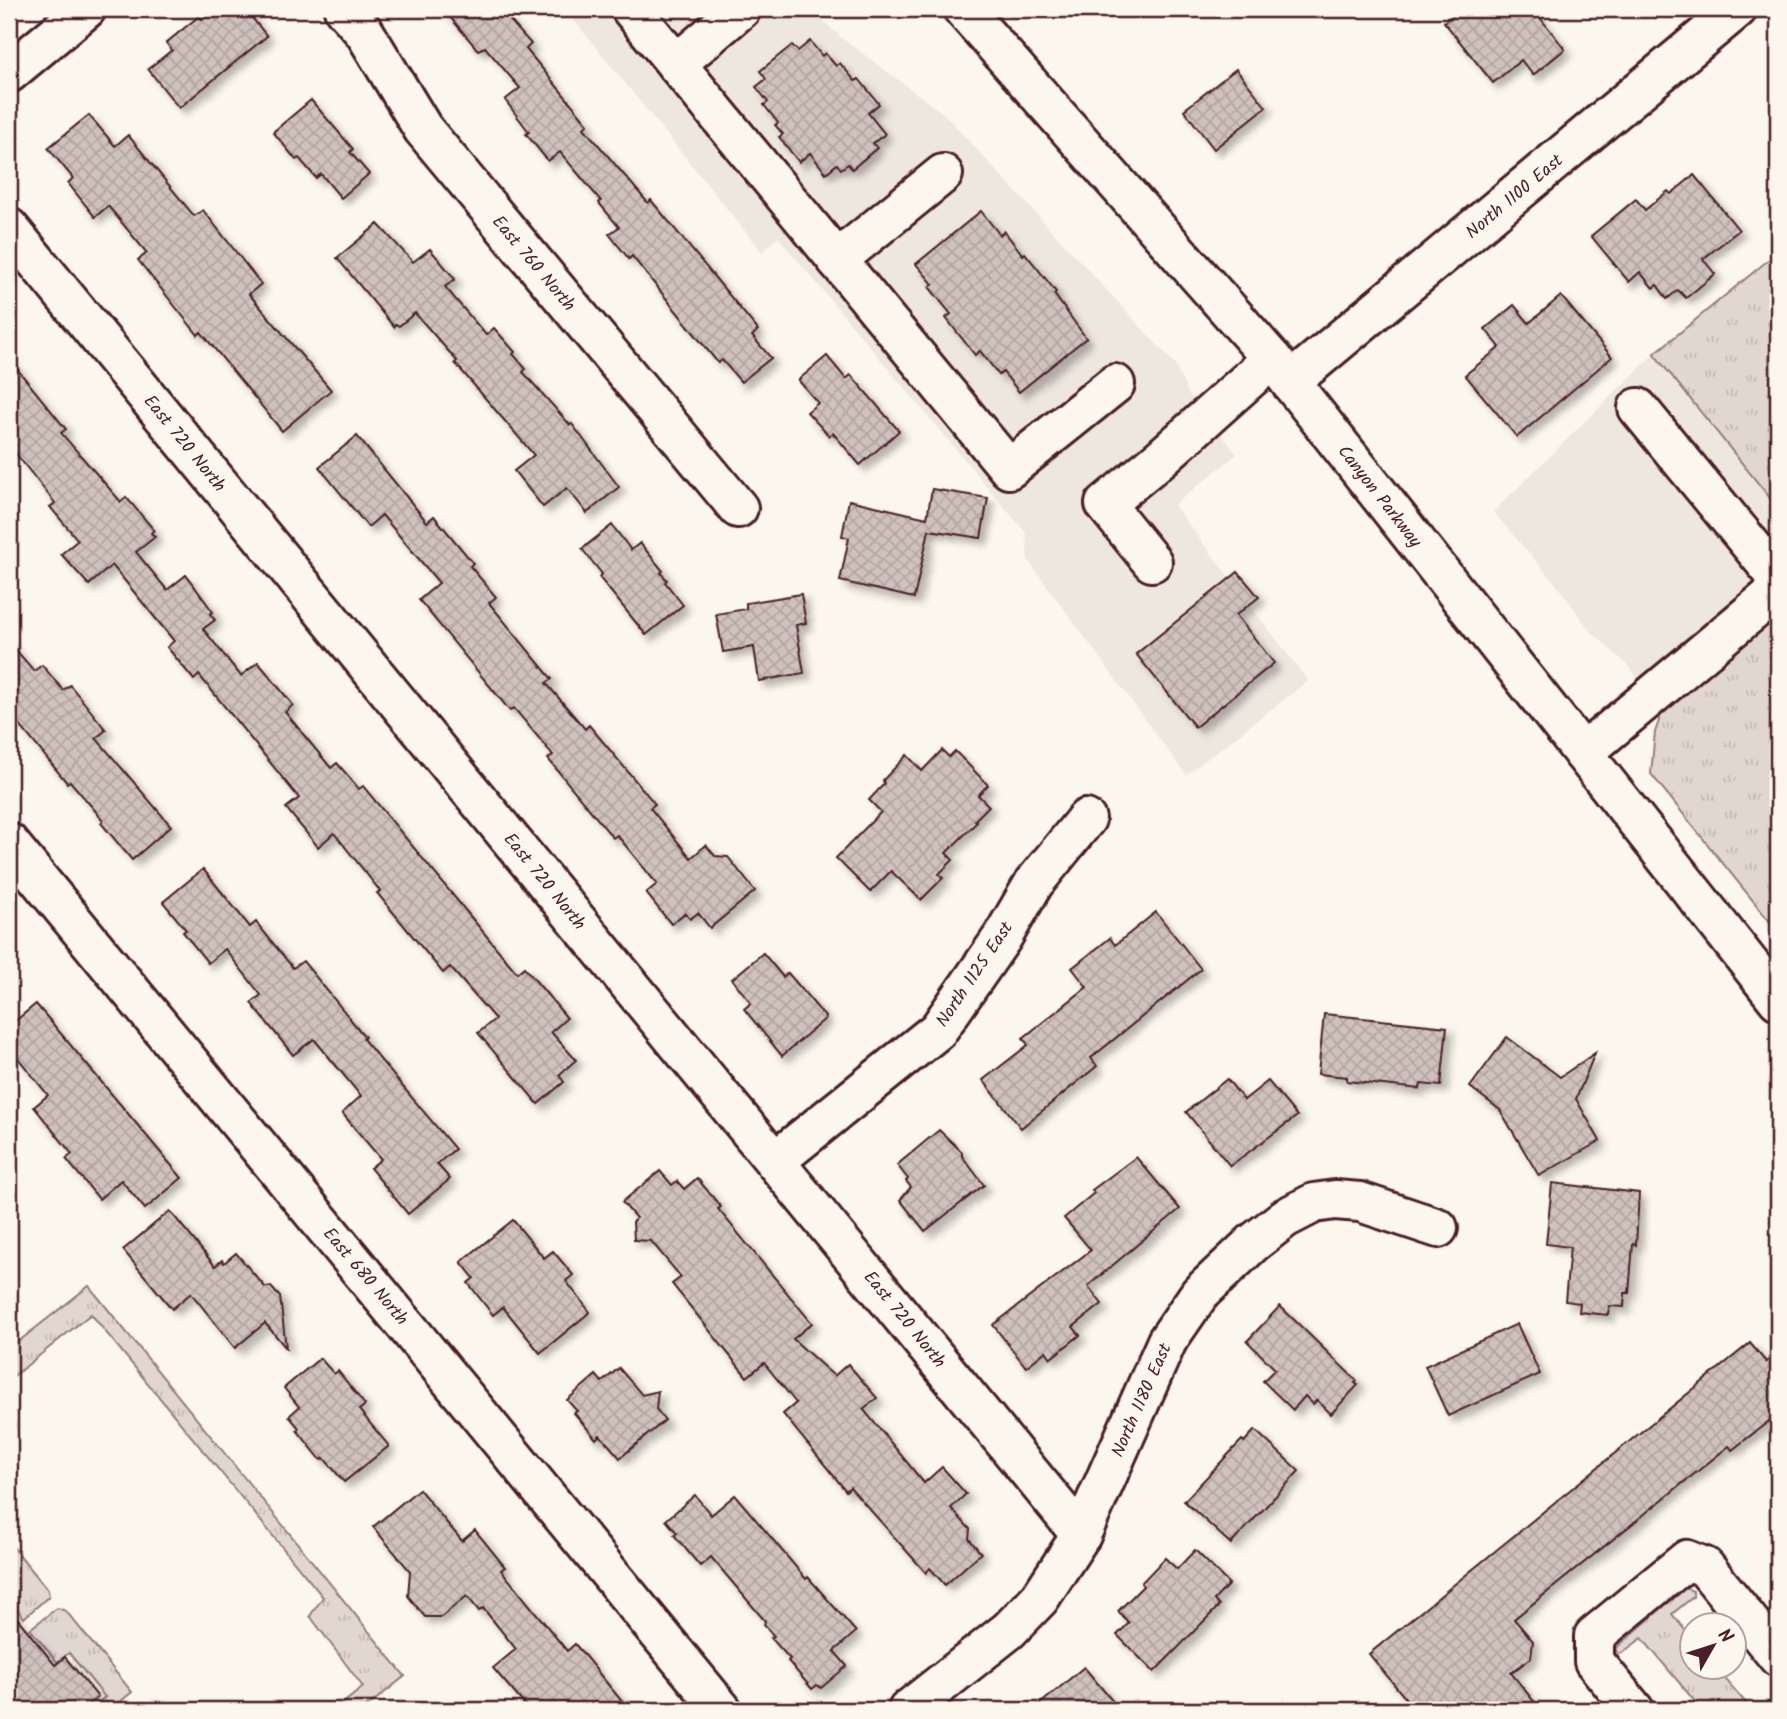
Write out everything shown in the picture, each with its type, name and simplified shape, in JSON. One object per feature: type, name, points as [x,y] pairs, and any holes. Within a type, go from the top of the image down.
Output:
[{"type":"main road","points":[[9,73],[86,9]]},
{"type":"main road","name":"East 760 North","points":[[344,9],[365,33],[423,129],[738,508]]},
{"type":"main road","points":[[631,9],[1009,470],[1115,384]]},
{"type":"main road","points":[[676,64],[741,9]]},
{"type":"main road","name":"Canyon Parkway","points":[[963,9],[1281,371],[1778,1000]]},
{"type":"main road","name":"North 1100 East","points":[[1152,562],[1105,504],[1161,458],[1281,371],[1737,9]]},
{"type":"main road","points":[[837,260],[943,174]]},
{"type":"main road","name":"East 720 North","points":[[9,228],[1081,1535]]},
{"type":"main road","points":[[1638,408],[1778,578]]},
{"type":"main road","points":[[1583,753],[1778,590]]},
{"type":"main road","name":"North 1125 East","points":[[775,1161],[938,1030],[1002,938],[1034,883],[1086,819]]},
{"type":"main road","name":"East 680 North","points":[[9,843],[722,1710]]},
{"type":"main road","name":"North 1180 East","points":[[908,1710],[1009,1630],[1040,1598],[1081,1535],[1167,1341],[1200,1293],[1254,1243],[1285,1218],[1314,1203],[1335,1200],[1360,1202],[1438,1228]]},
{"type":"main road","points":[[1634,1710],[1594,1661],[1594,1636],[1686,1560],[1705,1567],[1778,1657]]},
{"type":"shaded area","points":[[565,9],[810,9],[842,38],[944,114],[1174,363],[1189,395],[1237,454],[1174,505],[1308,681],[1186,775],[1028,560],[1026,533],[778,237],[762,252]]},
{"type":"shaded area","points":[[1654,354],[1778,508],[1778,614],[1663,710],[1627,665],[1588,628],[1557,585],[1493,512]]},
{"type":"green space","points":[[1778,252],[1778,508],[1654,354]]},
{"type":"green space","points":[[1778,614],[1778,932],[1651,774],[1655,732],[1663,710]]},
{"type":"green space","points":[[89,1286],[405,1676],[363,1710],[335,1710],[363,1687],[310,1616],[323,1597],[91,1314],[9,1380],[9,1349]]},
{"type":"green space","points":[[9,1542],[48,1590],[49,1596],[24,1618],[9,1598]]},
{"type":"green space","points":[[1685,1588],[1693,1591],[1693,1597],[1672,1614],[1678,1622],[1678,1680],[1726,1680],[1752,1710],[1702,1710],[1642,1638],[1622,1653],[1619,1654],[1615,1649]]},
{"type":"green space","points":[[57,1608],[66,1611],[132,1692],[110,1710],[89,1710],[105,1697],[69,1653],[57,1662],[30,1629]]},
{"type":"building","points":[[215,9],[245,9],[267,36],[179,108],[148,69],[172,50],[166,43],[199,16],[202,19]]},
{"type":"building","points":[[443,9],[500,9],[531,44],[526,49],[588,124],[584,128],[648,203],[651,200],[758,330],[752,336],[771,358],[741,382],[722,360],[718,363],[632,256],[629,259],[609,234],[619,227],[560,152],[548,161],[526,134],[529,132],[505,100],[520,88],[485,47],[478,50]]},
{"type":"building","points":[[1461,9],[1533,9],[1565,49],[1533,75],[1521,60],[1493,83],[1444,22]]},
{"type":"building","points":[[810,41],[822,56],[825,53],[836,66],[840,63],[855,81],[859,79],[879,104],[868,113],[885,134],[873,143],[877,148],[852,169],[848,164],[841,169],[837,164],[826,173],[810,153],[799,162],[779,137],[783,134],[775,125],[778,123],[764,105],[768,102],[756,87],[766,79],[760,71],[792,45],[798,51]]},
{"type":"building","points":[[1236,69],[1266,107],[1214,149],[1184,110]]},
{"type":"building","points":[[311,100],[353,149],[350,152],[369,174],[341,198],[321,174],[316,178],[299,158],[296,160],[273,132]]},
{"type":"building","points":[[89,115],[115,146],[128,135],[194,216],[203,210],[261,284],[249,294],[331,390],[282,431],[201,332],[198,335],[138,260],[147,253],[108,206],[95,217],[68,183],[73,178],[48,148]]},
{"type":"building","points":[[1694,175],[1739,230],[1703,259],[1715,274],[1686,298],[1678,290],[1667,299],[1657,285],[1653,288],[1640,272],[1629,282],[1591,236],[1636,199],[1645,210]]},
{"type":"building","points":[[981,211],[1000,235],[1004,231],[1023,255],[1025,253],[1056,292],[1054,294],[1086,338],[1019,392],[1003,372],[999,375],[980,351],[975,355],[946,318],[951,314],[929,287],[933,284],[916,264]]},
{"type":"building","points":[[378,224],[413,262],[430,249],[455,279],[445,287],[486,335],[494,328],[515,352],[513,354],[526,369],[523,372],[570,425],[572,424],[619,487],[587,513],[567,488],[543,507],[514,471],[534,455],[455,363],[457,361],[415,313],[394,327],[337,258]]},
{"type":"building","points":[[1561,296],[1612,357],[1517,437],[1465,375],[1500,347],[1485,329],[1514,305],[1529,323]]},
{"type":"building","points":[[827,356],[846,379],[851,375],[899,431],[860,465],[833,433],[829,436],[807,412],[818,403],[798,380]]},
{"type":"building","points":[[9,359],[66,429],[61,433],[121,502],[126,497],[154,530],[151,533],[155,537],[136,552],[167,590],[186,575],[213,612],[210,614],[215,620],[203,629],[241,676],[258,662],[293,705],[285,712],[331,768],[337,763],[359,789],[363,786],[517,973],[524,967],[567,1018],[551,1032],[576,1060],[559,1075],[564,1082],[538,1104],[478,1033],[495,1019],[450,967],[443,973],[377,893],[380,891],[334,833],[318,847],[286,808],[299,798],[199,675],[194,680],[167,647],[174,641],[112,565],[89,585],[61,554],[78,540],[50,507],[55,503],[9,445]]},
{"type":"building","points":[[357,436],[427,522],[434,516],[473,563],[470,566],[496,597],[489,603],[552,679],[546,683],[585,729],[589,725],[655,804],[650,808],[691,858],[706,845],[715,856],[728,857],[755,891],[710,928],[698,913],[690,919],[685,913],[671,924],[646,893],[657,884],[617,835],[613,838],[548,759],[553,755],[514,708],[510,711],[419,600],[439,583],[382,515],[368,527],[319,467]]},
{"type":"building","points":[[932,489],[988,498],[981,538],[929,530],[914,598],[840,581],[849,538],[842,536],[849,500],[927,518]]},
{"type":"building","points":[[612,525],[631,550],[640,543],[663,571],[661,573],[667,580],[665,582],[683,605],[646,635],[599,577],[602,574],[582,549]]},
{"type":"building","points":[[1238,572],[1259,597],[1236,615],[1274,663],[1195,727],[1136,654]]},
{"type":"building","points":[[801,594],[806,623],[796,625],[804,673],[759,681],[754,647],[723,652],[716,614],[746,609],[746,603]]},
{"type":"building","points":[[9,642],[34,671],[42,665],[63,690],[70,685],[106,730],[96,738],[171,826],[132,860],[101,823],[103,820],[70,781],[67,783],[9,712]]},
{"type":"building","points":[[942,750],[949,757],[955,751],[988,785],[978,795],[989,806],[946,853],[953,860],[939,874],[943,878],[921,900],[891,871],[870,892],[836,858],[881,812],[869,800],[884,784],[883,780],[907,755],[922,771]]},
{"type":"building","points":[[203,869],[250,927],[256,922],[293,968],[303,961],[365,1037],[363,1039],[455,1149],[437,1164],[450,1179],[408,1214],[370,1168],[381,1159],[342,1113],[361,1096],[314,1039],[293,1055],[251,1003],[261,995],[225,949],[208,963],[163,902]]},
{"type":"building","points":[[1156,912],[1201,969],[1091,1058],[1097,1066],[1021,1128],[983,1080],[1028,1045],[1023,1038],[1087,987],[1072,968],[1110,938],[1115,945]]},
{"type":"building","points":[[763,953],[783,977],[788,973],[826,1018],[782,1056],[744,1009],[751,1003],[732,979]]},
{"type":"building","points":[[36,1004],[182,1178],[145,1209],[121,1180],[99,1199],[66,1159],[72,1154],[34,1107],[48,1095],[9,1047],[9,1026]]},
{"type":"building","points":[[1324,1014],[1447,1027],[1441,1086],[1421,1084],[1420,1089],[1347,1081],[1347,1077],[1318,1074]]},
{"type":"building","points":[[1507,1037],[1560,1077],[1595,1053],[1576,1099],[1600,1141],[1539,1176],[1500,1110],[1470,1087]]},
{"type":"building","points":[[1227,1079],[1244,1100],[1268,1081],[1297,1116],[1230,1166],[1186,1112]]},
{"type":"building","points":[[939,1130],[962,1152],[962,1156],[984,1185],[925,1231],[900,1200],[911,1187],[897,1165]]},
{"type":"building","points":[[1136,1157],[1180,1209],[1088,1286],[1102,1304],[1073,1327],[1080,1335],[1051,1358],[1046,1351],[1026,1367],[993,1325],[1091,1250],[1064,1218],[1094,1193],[1092,1190]]},
{"type":"building","points":[[660,1171],[672,1185],[677,1181],[684,1189],[697,1178],[721,1207],[718,1209],[812,1323],[793,1339],[834,1376],[848,1364],[877,1398],[863,1409],[924,1483],[942,1467],[966,1494],[951,1508],[970,1529],[969,1539],[981,1553],[945,1585],[930,1568],[926,1573],[850,1487],[846,1491],[783,1414],[796,1403],[764,1363],[747,1377],[672,1284],[681,1277],[651,1241],[634,1240],[633,1222],[636,1218],[622,1202]]},
{"type":"building","points":[[1552,1183],[1639,1193],[1636,1245],[1633,1244],[1629,1293],[1625,1293],[1624,1307],[1609,1306],[1608,1315],[1579,1312],[1580,1303],[1565,1301],[1570,1247],[1546,1244]]},
{"type":"building","points":[[170,1211],[215,1266],[222,1260],[224,1263],[236,1253],[265,1287],[271,1287],[280,1297],[286,1348],[265,1323],[235,1348],[191,1293],[172,1309],[123,1250]]},
{"type":"building","points":[[513,1220],[544,1258],[553,1251],[573,1275],[566,1281],[590,1312],[540,1353],[503,1307],[493,1315],[468,1283],[474,1278],[461,1262]]},
{"type":"building","points":[[1280,1306],[1357,1381],[1355,1383],[1358,1385],[1331,1414],[1317,1400],[1313,1404],[1305,1396],[1293,1410],[1263,1381],[1275,1369],[1247,1341]]},
{"type":"building","points":[[1517,1324],[1540,1374],[1448,1416],[1425,1366]]},
{"type":"building","points":[[1750,1343],[1766,1362],[1778,1352],[1778,1414],[1732,1450],[1729,1446],[1514,1619],[1533,1641],[1531,1658],[1511,1673],[1541,1710],[1415,1710],[1369,1654]]},
{"type":"building","points":[[320,1358],[334,1374],[338,1371],[365,1405],[359,1410],[389,1446],[344,1482],[324,1458],[321,1460],[289,1416],[299,1407],[284,1388]]},
{"type":"building","points":[[619,1368],[642,1395],[658,1391],[656,1409],[665,1420],[620,1458],[600,1435],[596,1439],[574,1413],[577,1411],[567,1400],[596,1375],[602,1382]]},
{"type":"building","points":[[1255,1430],[1299,1471],[1231,1544],[1184,1501],[1242,1440],[1244,1442]]},
{"type":"building","points":[[419,1489],[462,1541],[475,1530],[505,1567],[501,1570],[567,1651],[575,1644],[629,1710],[529,1710],[493,1668],[516,1649],[483,1608],[479,1611],[467,1596],[441,1617],[425,1617],[408,1596],[410,1571],[373,1527]]},
{"type":"building","points":[[695,1495],[711,1515],[735,1495],[806,1579],[808,1577],[856,1632],[834,1651],[847,1666],[821,1688],[817,1685],[812,1689],[788,1661],[790,1659],[771,1638],[774,1636],[764,1625],[765,1621],[711,1557],[700,1566],[674,1535],[677,1533],[666,1520]]},
{"type":"building","points":[[1195,1550],[1229,1584],[1214,1600],[1219,1606],[1154,1672],[1117,1635],[1129,1623],[1118,1611],[1143,1586],[1141,1583],[1165,1558],[1177,1569]]},
{"type":"building","points":[[9,1608],[55,1665],[65,1657],[98,1697],[82,1710],[9,1710]]},
{"type":"building","points":[[1084,1667],[1120,1710],[1033,1710]]}]
